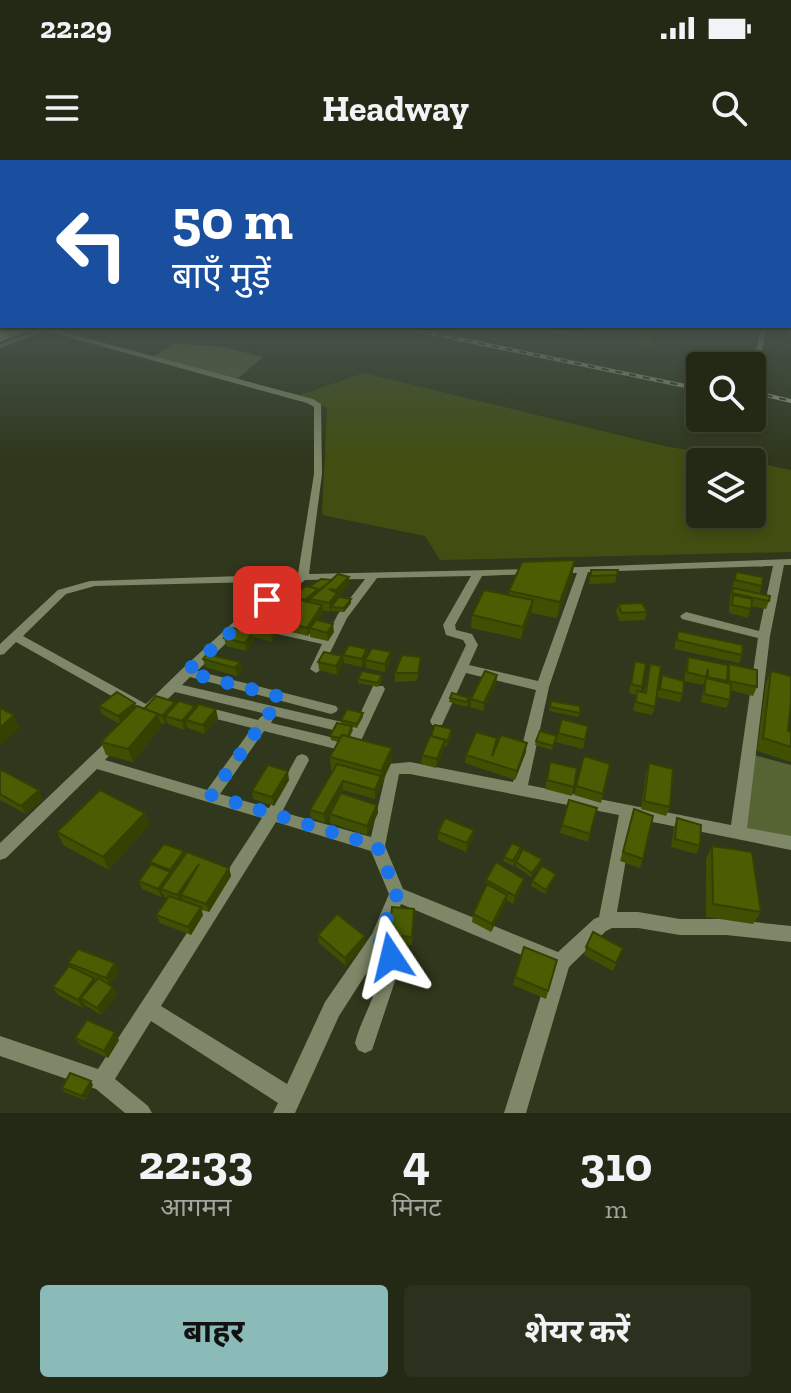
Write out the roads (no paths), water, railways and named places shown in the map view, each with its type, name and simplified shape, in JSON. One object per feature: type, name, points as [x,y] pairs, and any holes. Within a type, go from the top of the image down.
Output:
[{"type":"street","points":[[3,846],[93,762],[154,712],[171,687],[241,622],[267,600],[303,577],[318,474],[318,406],[310,401],[201,370]]},
{"type":"street","points":[[552,570],[785,562],[764,636],[738,833]]},
{"type":"street","points":[[519,790],[543,687],[583,570]]},
{"type":"street","points":[[0,651],[57,596],[79,585],[106,581],[536,571]]},
{"type":"street","points":[[437,721],[463,668],[472,641],[450,632],[449,625],[479,572]]},
{"type":"street","points":[[316,669],[330,642],[336,615],[374,575]]},
{"type":"street","points":[[267,600],[295,606]]},
{"type":"street","points":[[686,616],[764,636]]},
{"type":"street","points":[[241,622],[330,642]]},
{"type":"street","points":[[16,637],[154,712],[261,726],[344,746],[354,741],[360,731],[378,689]]},
{"type":"street","points":[[463,668],[543,687]]},
{"type":"street","points":[[186,672],[331,709]]},
{"type":"street","points":[[171,687],[360,731]]},
{"type":"street","points":[[211,795],[281,697]]},
{"type":"street","points":[[102,1081],[273,814],[302,760]]},
{"type":"street","points":[[93,762],[377,846]]},
{"type":"street","points":[[561,962],[397,894],[377,846],[393,768],[410,768],[791,843]]},
{"type":"street","points":[[607,922],[627,811]]},
{"type":"street","points":[[149,1009],[288,1106],[332,1009],[378,940],[397,894]]},
{"type":"street","points":[[516,1113],[561,962],[607,922],[638,920],[680,927],[726,927],[791,934]]},
{"type":"street","points":[[365,1043],[367,1026],[381,997],[391,957],[388,947],[378,940]]},
{"type":"street","points":[[0,1046],[102,1081],[141,1113]]},
{"type":"railway","points":[[611,370],[686,386]]},
{"type":"railway","points":[[766,395],[791,401]]}]
